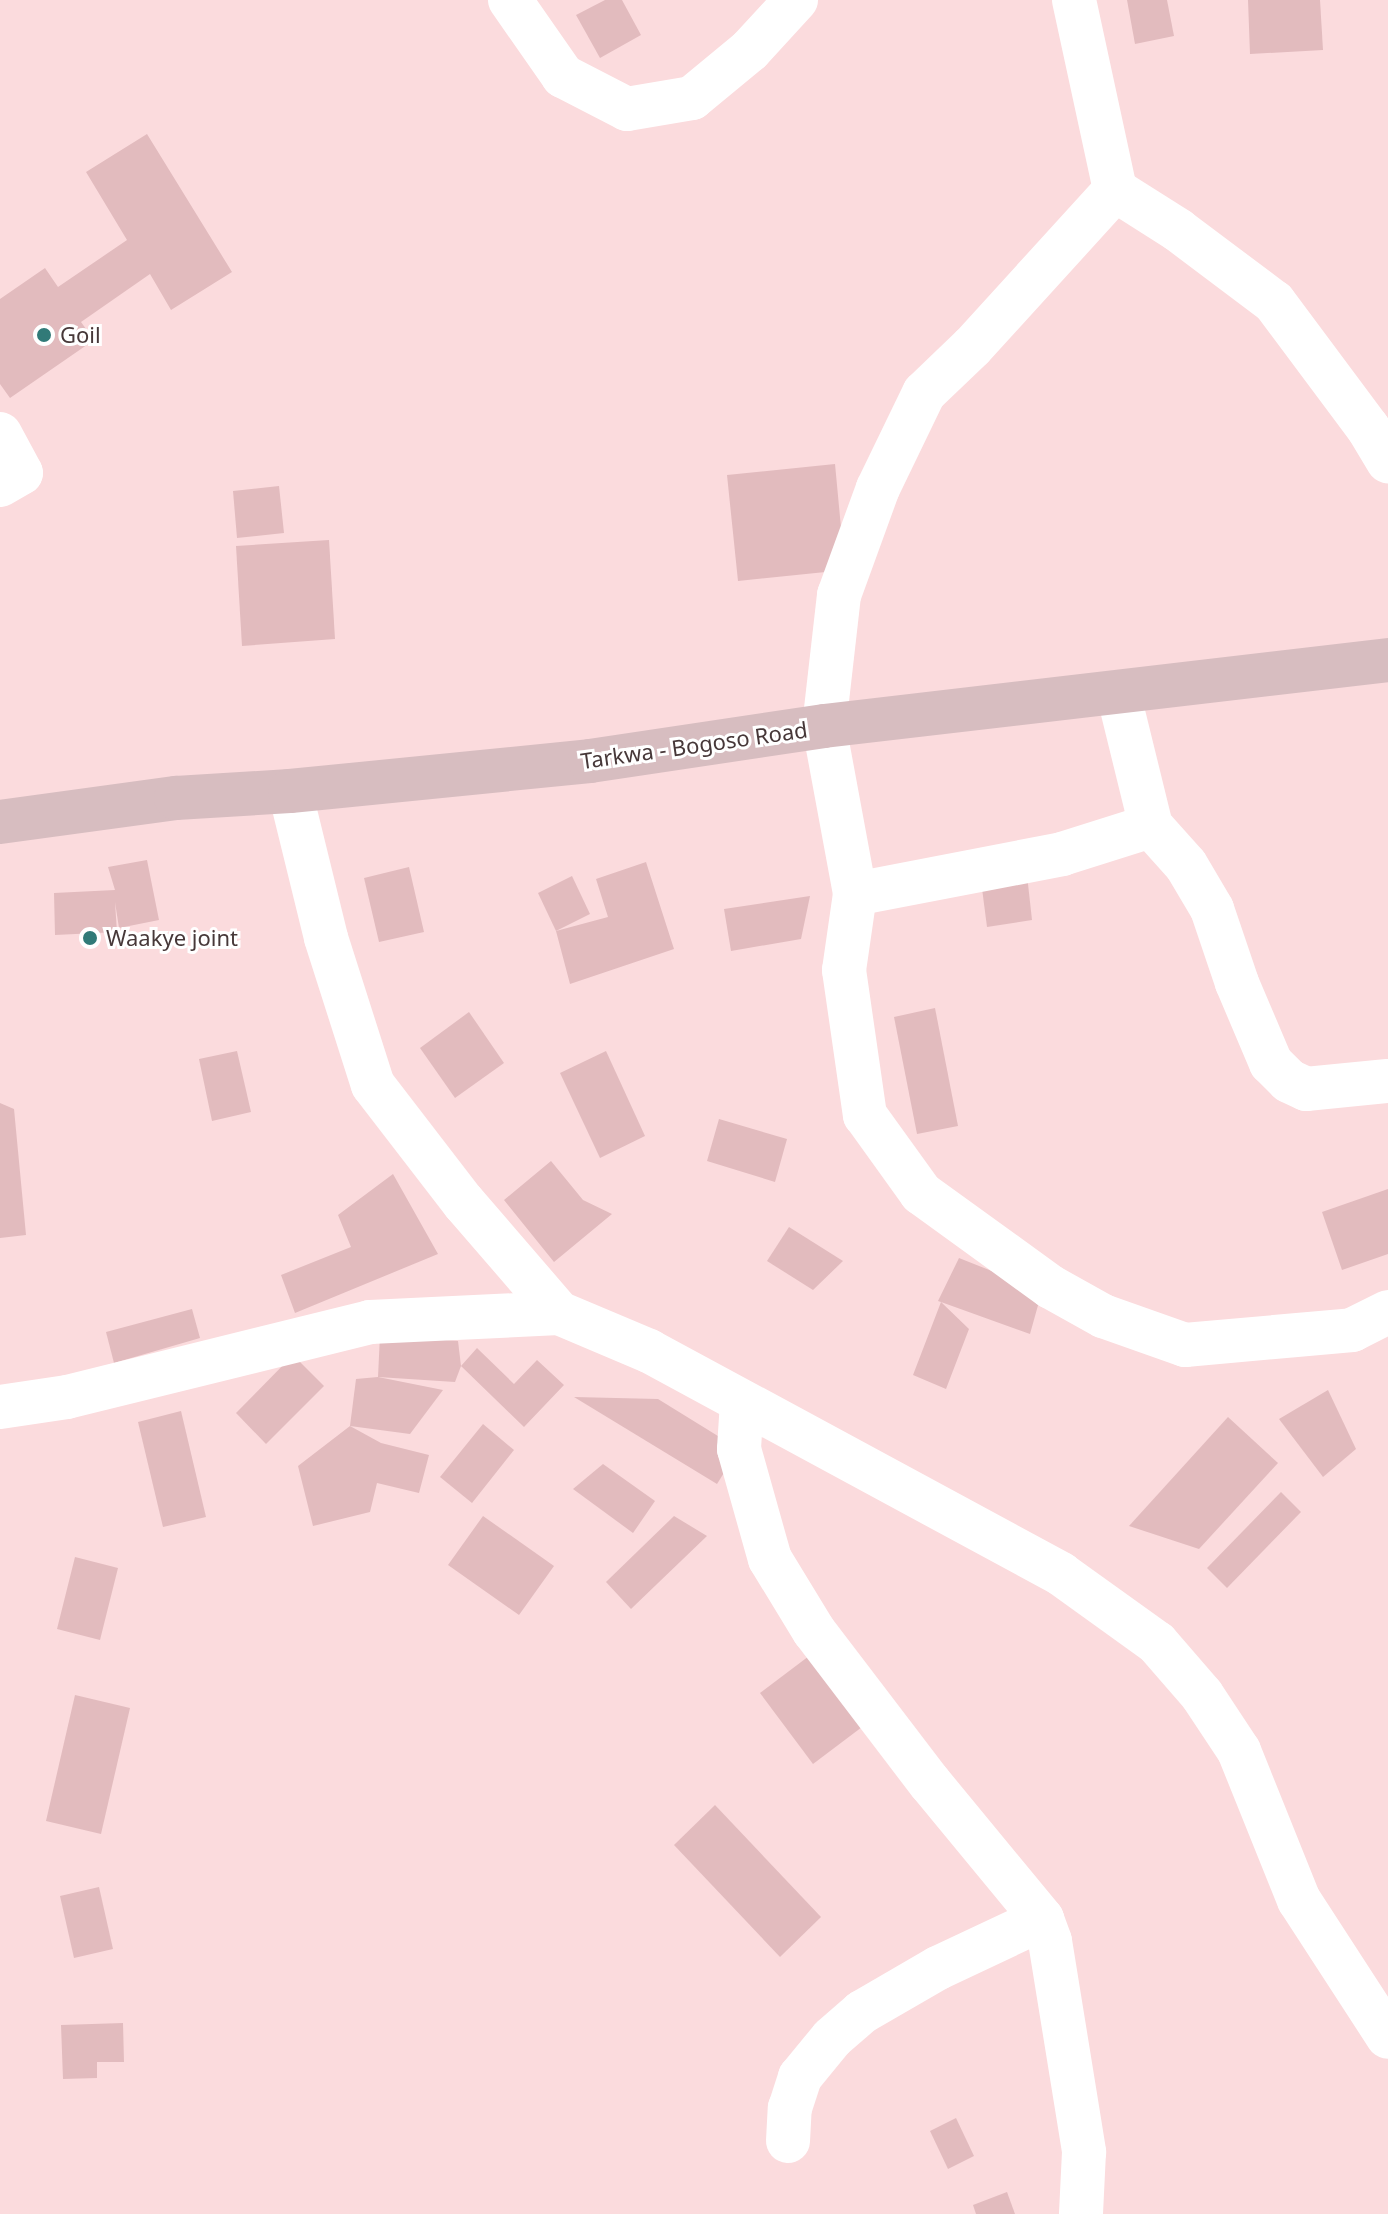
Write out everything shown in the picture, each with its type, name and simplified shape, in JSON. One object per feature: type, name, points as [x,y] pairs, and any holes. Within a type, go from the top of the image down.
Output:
[{"type":"main road","name":"Tarkwa - Bogoso Road","points":[[0,822],[76,809],[176,798],[290,791],[590,761],[824,726],[1388,660]]},
{"type":"street","points":[[510,0],[563,76],[627,109],[692,98],[750,50],[796,0]]},
{"type":"street","points":[[1074,0],[1115,190],[1178,230],[1274,302],[1368,428],[1388,461]]},
{"type":"street","points":[[1115,190],[972,347],[924,393],[878,488],[839,595],[824,726],[855,894],[844,970],[865,1115],[921,1193],[1051,1287],[1103,1316],[1185,1345],[1352,1330],[1388,1312]]},
{"type":"street","points":[[0,434],[21,473],[0,485]]},
{"type":"street","points":[[1118,692],[1151,826],[1186,865],[1212,909],[1237,983],[1271,1063],[1289,1081],[1306,1089],[1388,1081]]},
{"type":"street","points":[[290,791],[326,938],[373,1085],[464,1203],[559,1313]]},
{"type":"street","points":[[855,894],[1062,854],[1151,826]]},
{"type":"street","points":[[0,1407],[67,1397],[370,1322],[559,1313],[649,1351],[1061,1574],[1157,1643],[1202,1695],[1239,1751],[1299,1900],[1388,2037]]},
{"type":"street","points":[[742,1402],[739,1449],[770,1559],[814,1631],[930,1783],[1025,1893],[1042,1919],[1050,1941],[1084,2152],[1081,2214]]},
{"type":"street","points":[[788,2141],[790,2108],[800,2077],[832,2038],[862,2012],[938,1968],[1042,1919]]},
{"type":"building","points":[[605,0],[622,0],[641,35],[600,58],[576,15]]},
{"type":"building","points":[[1127,0],[1167,0],[1174,36],[1135,44]]},
{"type":"building","points":[[1248,0],[1320,0],[1323,50],[1250,54]]},
{"type":"building","points":[[147,134],[232,272],[171,310],[150,274],[81,322],[94,340],[10,398],[0,384],[0,299],[45,268],[58,287],[127,240],[86,172]]},
{"type":"building","points":[[835,464],[845,570],[738,581],[727,475]]},
{"type":"building","points":[[279,486],[284,533],[237,538],[233,491]]},
{"type":"building","points":[[329,540],[335,639],[242,646],[236,546]]},
{"type":"building","points":[[147,860],[159,920],[119,928],[115,902],[117,932],[55,935],[54,893],[115,890],[108,867]]},
{"type":"building","points":[[646,862],[674,949],[570,984],[556,931],[608,917],[596,879]]},
{"type":"building","points":[[1026,866],[1032,920],[987,927],[980,873]]},
{"type":"building","points":[[409,867],[424,932],[379,942],[364,878]]},
{"type":"building","points":[[572,876],[590,914],[556,931],[538,893]]},
{"type":"building","points":[[810,896],[801,939],[731,951],[724,909]]},
{"type":"building","points":[[935,1008],[958,1126],[917,1134],[894,1017]]},
{"type":"building","points":[[469,1012],[504,1063],[455,1098],[420,1048]]},
{"type":"building","points":[[237,1051],[251,1112],[212,1121],[199,1059]]},
{"type":"building","points":[[606,1051],[645,1136],[600,1158],[560,1073]]},
{"type":"building","points":[[0,1103],[14,1109],[26,1235],[0,1238]]},
{"type":"building","points":[[719,1119],[787,1139],[775,1182],[707,1161]]},
{"type":"building","points":[[551,1161],[583,1200],[612,1214],[554,1262],[504,1200]]},
{"type":"building","points":[[393,1174],[438,1254],[295,1313],[281,1275],[351,1247],[338,1215]]},
{"type":"building","points":[[1388,1189],[1388,1254],[1342,1270],[1322,1212]]},
{"type":"building","points":[[789,1227],[843,1261],[813,1290],[767,1261]]},
{"type":"building","points":[[959,1258],[1042,1291],[1030,1334],[938,1301]]},
{"type":"building","points":[[941,1302],[969,1329],[946,1389],[913,1375]]},
{"type":"building","points":[[192,1309],[200,1338],[114,1363],[106,1332]]},
{"type":"building","points":[[380,1335],[458,1341],[461,1366],[455,1382],[378,1377]]},
{"type":"building","points":[[477,1348],[514,1384],[537,1360],[564,1385],[524,1427],[461,1366]]},
{"type":"building","points":[[293,1355],[324,1386],[266,1444],[236,1413]]},
{"type":"building","points":[[378,1377],[443,1390],[410,1434],[350,1426],[356,1379]]},
{"type":"building","points":[[1328,1390],[1356,1449],[1323,1477],[1279,1419]]},
{"type":"building","points":[[574,1397],[658,1399],[739,1449],[717,1484]]},
{"type":"building","points":[[181,1411],[206,1517],[163,1527],[138,1422]]},
{"type":"building","points":[[1228,1417],[1278,1463],[1199,1549],[1129,1526]]},
{"type":"building","points":[[483,1424],[514,1450],[472,1503],[440,1477]]},
{"type":"building","points":[[350,1426],[381,1443],[429,1455],[419,1493],[377,1483],[370,1512],[313,1526],[298,1466]]},
{"type":"building","points":[[603,1464],[655,1501],[633,1533],[573,1489]]},
{"type":"building","points":[[1281,1492],[1301,1512],[1227,1588],[1207,1568]]},
{"type":"building","points":[[483,1516],[554,1566],[519,1615],[448,1565]]},
{"type":"building","points":[[674,1516],[707,1536],[631,1609],[606,1582]]},
{"type":"building","points":[[75,1557],[118,1568],[100,1640],[57,1629]]},
{"type":"building","points":[[813,1653],[866,1724],[813,1764],[760,1693]]},
{"type":"building","points":[[75,1695],[130,1708],[101,1834],[46,1821]]},
{"type":"building","points":[[715,1805],[821,1917],[780,1957],[674,1845]]},
{"type":"building","points":[[99,1887],[113,1949],[74,1958],[60,1896]]},
{"type":"building","points":[[123,2023],[124,2062],[97,2062],[97,2078],[63,2079],[61,2025]]},
{"type":"building","points":[[956,2118],[974,2156],[948,2169],[930,2131]]},
{"type":"building","points":[[1007,2192],[1015,2214],[976,2214],[973,2205]]},
{"type":"place","name":"Goil","points":[[44,335]]},
{"type":"place","name":"Waakye joint","points":[[90,938]]}]
